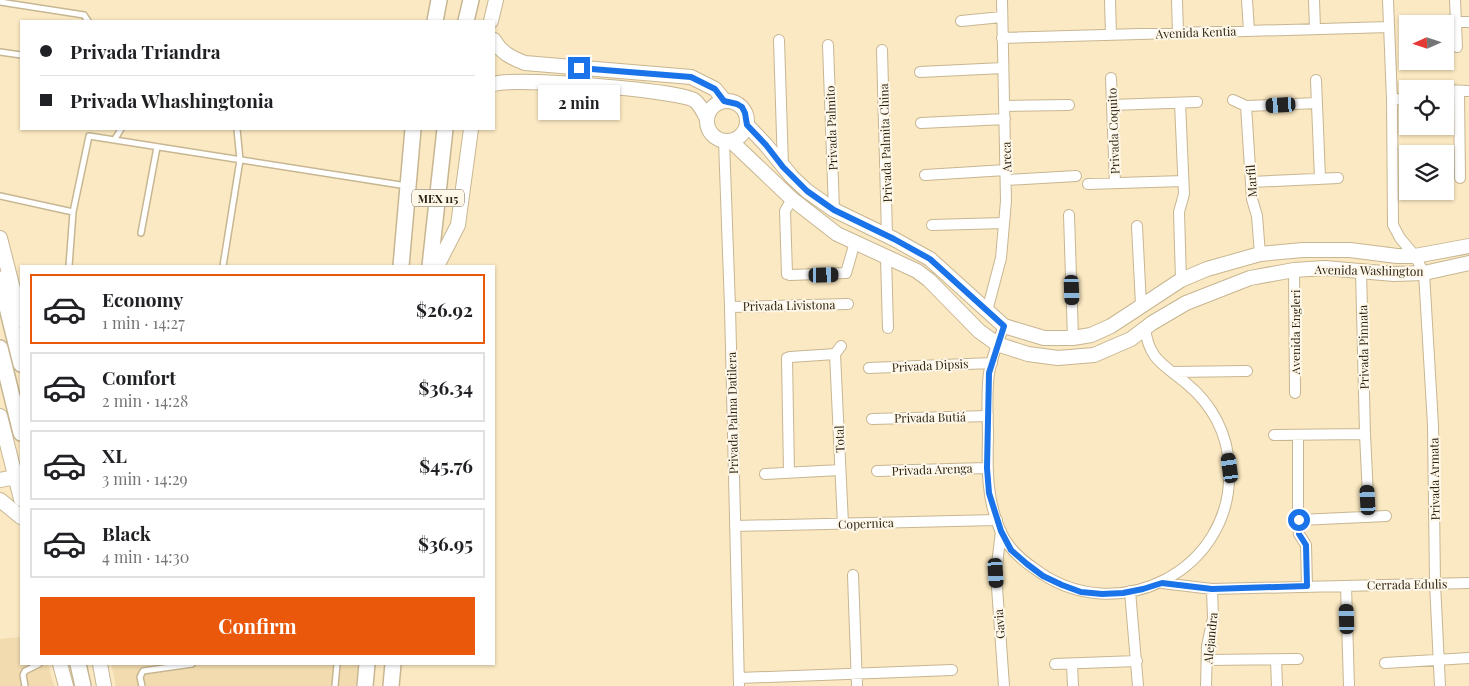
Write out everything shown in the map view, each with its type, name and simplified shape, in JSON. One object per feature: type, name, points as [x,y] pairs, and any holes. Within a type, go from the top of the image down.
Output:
[{"type":"main road","points":[[435,20],[439,0]]},
{"type":"main road","points":[[466,20],[471,0]]},
{"type":"main road","points":[[491,20],[496,0]]},
{"type":"main road","points":[[495,42],[510,57],[525,63],[691,77],[715,89],[724,101],[742,107],[747,125],[741,135],[727,141],[716,138],[711,133],[707,119],[696,101],[680,96],[590,85],[514,81],[495,84]]},
{"type":"main road","points":[[707,119],[713,107],[724,101]]},
{"type":"main road","name":"Avenida Washington","points":[[747,125],[783,167],[807,191],[834,210],[887,235],[930,259],[1004,326],[1044,338],[1073,338],[1091,335],[1111,326],[1180,280],[1207,269],[1260,254],[1302,250],[1340,250],[1415,256],[1469,246]]},
{"type":"main road","name":"MEX 115","points":[[401,265],[413,130]]},
{"type":"main road","name":"MEX 115","points":[[430,265],[445,130]]},
{"type":"main road","points":[[438,265],[458,225],[471,130]]},
{"type":"main road","name":"Avenida Washington","points":[[727,141],[792,199],[837,234],[917,271],[929,280],[979,332],[997,344],[1028,354],[1058,358],[1094,355],[1131,339],[1145,328],[1186,304],[1250,278],[1294,270],[1325,268],[1394,274],[1424,273],[1469,263]]},
{"type":"main road","points":[[0,238],[20,316]]},
{"type":"main road","points":[[0,279],[20,360]]},
{"type":"main road","points":[[0,348],[20,430]]},
{"type":"main road","points":[[0,416],[11,457],[19,477],[0,480]]},
{"type":"main road","points":[[0,500],[20,516]]},
{"type":"main road","points":[[60,665],[66,686]]},
{"type":"main road","points":[[78,665],[83,686]]},
{"type":"main road","points":[[88,665],[93,686]]},
{"type":"main road","points":[[100,665],[104,686]]},
{"type":"main road","points":[[365,686],[367,665]]},
{"type":"main road","points":[[392,686],[393,665]]},
{"type":"street","name":"Areca","points":[[987,311],[1001,258],[1004,223],[1006,175],[1002,0]]},
{"type":"street","points":[[1110,0],[1111,34]]},
{"type":"street","points":[[1176,0],[1178,33]]},
{"type":"street","points":[[1247,0],[1248,31]]},
{"type":"street","points":[[1314,0],[1315,29]]},
{"type":"street","points":[[1388,0],[1392,100],[1393,225],[1400,238],[1415,256],[1424,273]]},
{"type":"street","points":[[1455,0],[1457,48]]},
{"type":"street","points":[[961,21],[1002,17]]},
{"type":"street","points":[[1456,22],[1469,22]]},
{"type":"street","name":"Avenida Kentia","points":[[1002,38],[1390,27]]},
{"type":"street","points":[[779,40],[783,167]]},
{"type":"street","name":"Privada Palmito","points":[[828,45],[834,210]]},
{"type":"street","name":"Privada Palmita China","points":[[882,50],[887,235]]},
{"type":"street","points":[[920,72],[1003,68]]},
{"type":"street","name":"Privada Coquito","points":[[1111,78],[1115,184]]},
{"type":"street","points":[[1316,80],[1320,178]]},
{"type":"street","points":[[1460,178],[1465,161],[1464,91]]},
{"type":"street","points":[[1392,100],[1399,99]]},
{"type":"street","points":[[1233,100],[1246,106],[1317,103]]},
{"type":"street","points":[[1112,105],[1197,102]]},
{"type":"street","points":[[1180,103],[1184,194],[1179,212],[1180,280]]},
{"type":"street","points":[[1004,106],[1068,105]]},
{"type":"street","name":"Marfil","points":[[1246,106],[1252,199],[1257,216],[1260,254]]},
{"type":"street","points":[[921,123],[1005,119]]},
{"type":"street","name":"Privada Palma Datilera","points":[[727,141],[739,682]]},
{"type":"street","points":[[925,175],[1076,176]]},
{"type":"street","points":[[1251,182],[1338,178]]},
{"type":"street","points":[[1088,184],[1183,181]]},
{"type":"street","points":[[792,199],[786,211],[786,274],[846,273],[855,242]]},
{"type":"street","points":[[1069,215],[1073,338]]},
{"type":"street","points":[[932,225],[992,225],[1004,223]]},
{"type":"street","points":[[1137,226],[1141,305]]},
{"type":"street","points":[[886,257],[888,328]]},
{"type":"street","name":"Avenida Engleri","points":[[1294,270],[1295,393]]},
{"type":"street","name":"Privada Pinnata","points":[[1361,270],[1365,428],[1370,517]]},
{"type":"street","name":"Privada Armata","points":[[1424,273],[1433,425],[1435,583],[1440,686]]},
{"type":"street","name":"Privada Livistona","points":[[730,307],[848,304]]},
{"type":"street","points":[[1004,326],[989,373],[987,468],[989,493],[1001,531],[1011,550],[1043,576],[1081,592],[1102,594],[1143,589],[1162,583],[1179,572],[1207,545],[1217,530],[1225,510],[1230,468],[1222,432],[1213,410],[1187,383],[1160,365],[1152,354],[1147,342],[1145,328]]},
{"type":"street","name":"Total","points":[[788,472],[787,358],[838,350],[843,524]]},
{"type":"street","name":"Privada Dipsis","points":[[869,368],[992,363]]},
{"type":"street","points":[[1172,372],[1247,371]]},
{"type":"street","name":"Privada Butiá","points":[[872,419],[988,416]]},
{"type":"street","points":[[1274,435],[1298,435],[1365,428]]},
{"type":"street","points":[[1298,435],[1299,534],[1306,545],[1307,586]]},
{"type":"street","name":"Privada Arenga","points":[[876,471],[987,468]]},
{"type":"street","points":[[765,474],[840,470]]},
{"type":"street","points":[[1299,520],[1386,516]]},
{"type":"street","name":"Copernica","points":[[735,526],[997,520]]},
{"type":"street","name":"Gavia","points":[[1001,531],[996,573],[1004,686]]},
{"type":"street","points":[[853,575],[856,686]]},
{"type":"street","name":"Cerrada Edulis","points":[[1162,583],[1212,589],[1469,582]]},
{"type":"street","points":[[1346,586],[1349,686]]},
{"type":"street","name":"Alejandra","points":[[1206,686],[1207,646],[1213,618],[1212,589]]},
{"type":"street","points":[[1130,591],[1138,686]]},
{"type":"street","points":[[1385,663],[1469,658]]},
{"type":"street","points":[[1207,660],[1298,659]]},
{"type":"street","points":[[1276,660],[1277,686]]},
{"type":"street","points":[[1055,664],[1137,661]]},
{"type":"street","points":[[1072,664],[1073,686]]},
{"type":"street","points":[[739,682],[952,670]]},
{"type":"lane","points":[[0,2],[84,15],[87,20]]},
{"type":"lane","points":[[0,52],[20,55]]},
{"type":"lane","points":[[69,265],[73,212],[89,136],[88,130]]},
{"type":"lane","points":[[115,139],[120,130]]},
{"type":"lane","points":[[223,265],[240,160],[236,130]]},
{"type":"lane","points":[[89,136],[408,186]]},
{"type":"lane","points":[[141,233],[157,147]]},
{"type":"lane","points":[[0,196],[73,212]]},
{"type":"lane","points":[[25,686],[23,675],[25,671],[37,665]]},
{"type":"lane","points":[[142,686],[140,677],[143,671],[185,665]]},
{"type":"lane","points":[[336,686],[337,665]]},
{"type":"shaded area","points":[[20,637],[20,665],[48,665],[54,686],[0,686],[0,639]]},
{"type":"shaded area","points":[[111,665],[358,665],[356,686],[116,686]]},
{"type":"route","points":[[579,68],[691,77],[715,89],[724,101],[742,107],[747,119],[747,125],[792,177],[807,191],[834,210],[930,259],[1004,326],[989,373],[987,468],[989,493],[1001,531],[1011,550],[1043,576],[1081,592],[1102,594],[1123,593],[1162,583],[1212,589],[1307,586],[1306,545],[1299,534],[1299,520]]}]
